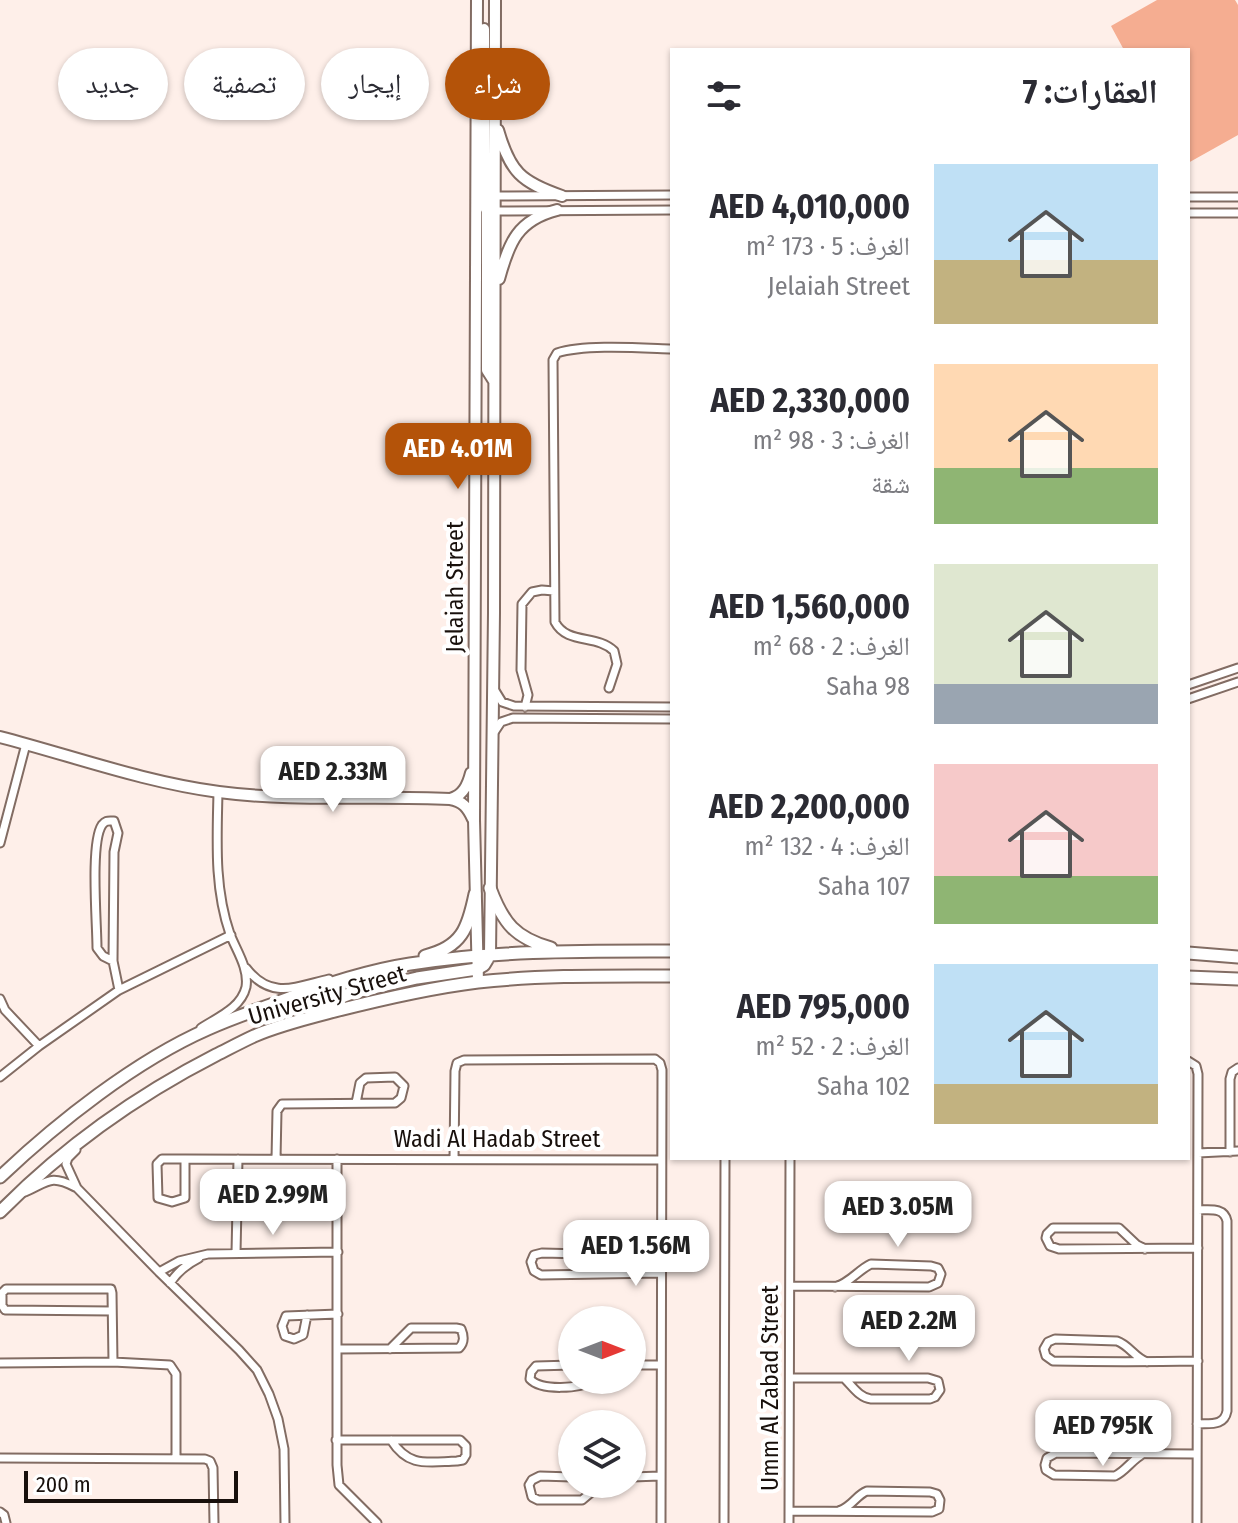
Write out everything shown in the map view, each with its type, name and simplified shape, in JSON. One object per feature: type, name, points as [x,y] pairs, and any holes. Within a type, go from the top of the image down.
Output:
[{"type":"main road","name":"Jelaiah Street","points":[[477,0],[486,196],[474,763],[478,976]]},
{"type":"main road","points":[[484,0],[487,370],[495,382]]},
{"type":"main road","name":"Jelaiah Street","points":[[495,0],[495,48]]},
{"type":"main road","name":"Jelaiah Street","points":[[486,196],[495,120]]},
{"type":"main road","points":[[496,120],[505,151],[521,177],[535,187],[562,196]]},
{"type":"main road","points":[[495,293],[508,248],[520,228],[557,210]]},
{"type":"main road","name":"Jelaiah Street","points":[[486,211],[495,293],[490,955]]},
{"type":"main road","points":[[0,737],[156,781],[218,792],[458,800],[474,820]]},
{"type":"main road","points":[[450,799],[463,792],[474,763]]},
{"type":"main road","points":[[490,888],[503,918],[518,935],[533,943],[560,950]]},
{"type":"main road","points":[[410,964],[455,942],[470,919],[475,894]]},
{"type":"main road","name":"University Street","points":[[0,1177],[75,1114],[129,1074],[190,1038],[222,1023],[355,975],[476,956],[560,950],[670,951]]},
{"type":"main road","points":[[1190,953],[1238,957]]},
{"type":"main road","points":[[478,976],[490,955]]},
{"type":"main road","name":"University Street","points":[[0,1212],[92,1132],[166,1081],[254,1036],[301,1020],[478,976],[670,976]]},
{"type":"main road","points":[[1190,977],[1238,979]]},
{"type":"street","points":[[486,196],[670,195]]},
{"type":"street","points":[[1190,197],[1238,197]]},
{"type":"street","points":[[486,211],[670,210]]},
{"type":"street","points":[[1190,213],[1238,213]]},
{"type":"street","points":[[609,688],[617,664],[614,651],[607,644],[567,635],[560,629],[555,617],[554,358],[562,351],[670,349]]},
{"type":"street","points":[[525,707],[528,695],[521,670],[522,604],[532,592],[554,591]]},
{"type":"street","points":[[1190,684],[1238,668]]},
{"type":"street","points":[[1190,698],[1238,682]]},
{"type":"street","points":[[492,684],[505,704],[525,707],[670,707]]},
{"type":"street","points":[[538,707],[538,719]]},
{"type":"street","points":[[492,736],[504,720],[670,719]]},
{"type":"street","points":[[0,843],[26,744]]},
{"type":"street","points":[[218,792],[219,895],[244,965],[260,983],[272,988],[295,987],[355,975]]},
{"type":"street","points":[[0,803],[10,806]]},
{"type":"street","points":[[113,961],[103,956],[97,948],[96,847],[102,825],[107,821],[114,821],[118,833],[114,852],[113,961],[119,990]]},
{"type":"street","points":[[0,1077],[119,990],[231,935]]},
{"type":"street","points":[[190,1038],[238,1003],[246,987],[244,965]]},
{"type":"street","points":[[0,999],[5,1010],[39,1046]]},
{"type":"street","points":[[454,1159],[457,1063],[464,1060],[655,1059],[660,1063],[661,1523]]},
{"type":"street","points":[[1190,1062],[1198,1069],[1197,1523]]},
{"type":"street","points":[[1198,1153],[1234,1152],[1230,1079],[1232,1072],[1238,1068]]},
{"type":"street","points":[[276,1159],[279,1106],[285,1103],[356,1103],[395,1103],[401,1098],[404,1086],[395,1077],[366,1078],[360,1083],[356,1103]]},
{"type":"street","points":[[1190,1116],[1198,1116]]},
{"type":"street","points":[[92,1132],[66,1164],[77,1188],[248,1360],[257,1370],[269,1394],[284,1449],[285,1523]]},
{"type":"street","name":"Wadi Al Hadab Street","points":[[185,1159],[185,1198],[172,1202],[158,1198],[158,1163],[162,1159],[185,1159],[454,1159],[661,1160]]},
{"type":"street","points":[[236,1253],[238,1159]]},
{"type":"street","points":[[337,1159],[336,1440],[339,1485],[377,1523]]},
{"type":"street","points":[[724,1523],[725,1160]]},
{"type":"street","name":"Umm Al Zabad Street","points":[[789,1523],[790,1160]]},
{"type":"street","points":[[15,1197],[49,1179],[60,1180],[77,1188]]},
{"type":"street","points":[[1197,1424],[1220,1422],[1225,1419],[1227,1411],[1227,1221],[1220,1210],[1198,1210]]},
{"type":"street","points":[[1145,1249],[1119,1228],[1053,1228],[1046,1238],[1050,1246],[1059,1249],[1145,1249],[1198,1248]]},
{"type":"street","points":[[159,1272],[179,1261],[208,1254],[338,1252]]},
{"type":"street","points":[[610,1273],[584,1254],[542,1253],[534,1255],[531,1262],[534,1271],[541,1275],[661,1273]]},
{"type":"street","points":[[170,1283],[189,1263],[208,1254]]},
{"type":"street","points":[[790,1286],[835,1287],[932,1286],[940,1280],[941,1274],[938,1268],[931,1266],[871,1264],[846,1283],[835,1287]]},
{"type":"street","points":[[112,1311],[5,1310],[2,1293],[6,1289],[111,1289],[112,1293],[113,1362]]},
{"type":"street","points":[[307,1315],[338,1314]]},
{"type":"street","points":[[338,1349],[390,1349],[459,1348],[463,1343],[463,1334],[461,1329],[456,1328],[411,1328],[390,1349]]},
{"type":"street","points":[[1147,1362],[1117,1341],[1055,1339],[1048,1342],[1044,1349],[1046,1356],[1053,1361],[1147,1362],[1198,1361]]},
{"type":"street","points":[[0,1363],[113,1362],[165,1364],[174,1368],[176,1459]]},
{"type":"street","points":[[558,1365],[536,1366],[530,1379],[535,1385],[558,1387]]},
{"type":"street","points":[[646,1365],[661,1365]]},
{"type":"street","points":[[790,1378],[932,1378],[938,1381],[940,1390],[930,1399],[871,1399],[860,1395],[845,1379]]},
{"type":"street","points":[[336,1440],[391,1440],[460,1440],[466,1446],[466,1455],[463,1460],[457,1461],[418,1462],[408,1459],[391,1440]]},
{"type":"street","points":[[1145,1453],[1115,1476],[1054,1475],[1046,1470],[1045,1465],[1047,1458],[1056,1453],[1145,1453],[1196,1454]]},
{"type":"street","points":[[0,1458],[205,1459],[210,1461],[213,1468],[214,1523]]},
{"type":"street","points":[[558,1477],[540,1476],[532,1480],[529,1485],[532,1497],[538,1500],[584,1498]]},
{"type":"street","points":[[646,1476],[660,1476]]},
{"type":"street","points":[[789,1511],[839,1511],[935,1511],[939,1509],[940,1500],[937,1494],[930,1492],[867,1491],[849,1507],[839,1511]]},
{"type":"street","points":[[0,1512],[6,1523]]},
{"type":"shaded area","points":[[1157,0],[1235,0],[1238,5],[1238,135],[1190,162],[1190,48],[1123,48],[1111,26]]}]
